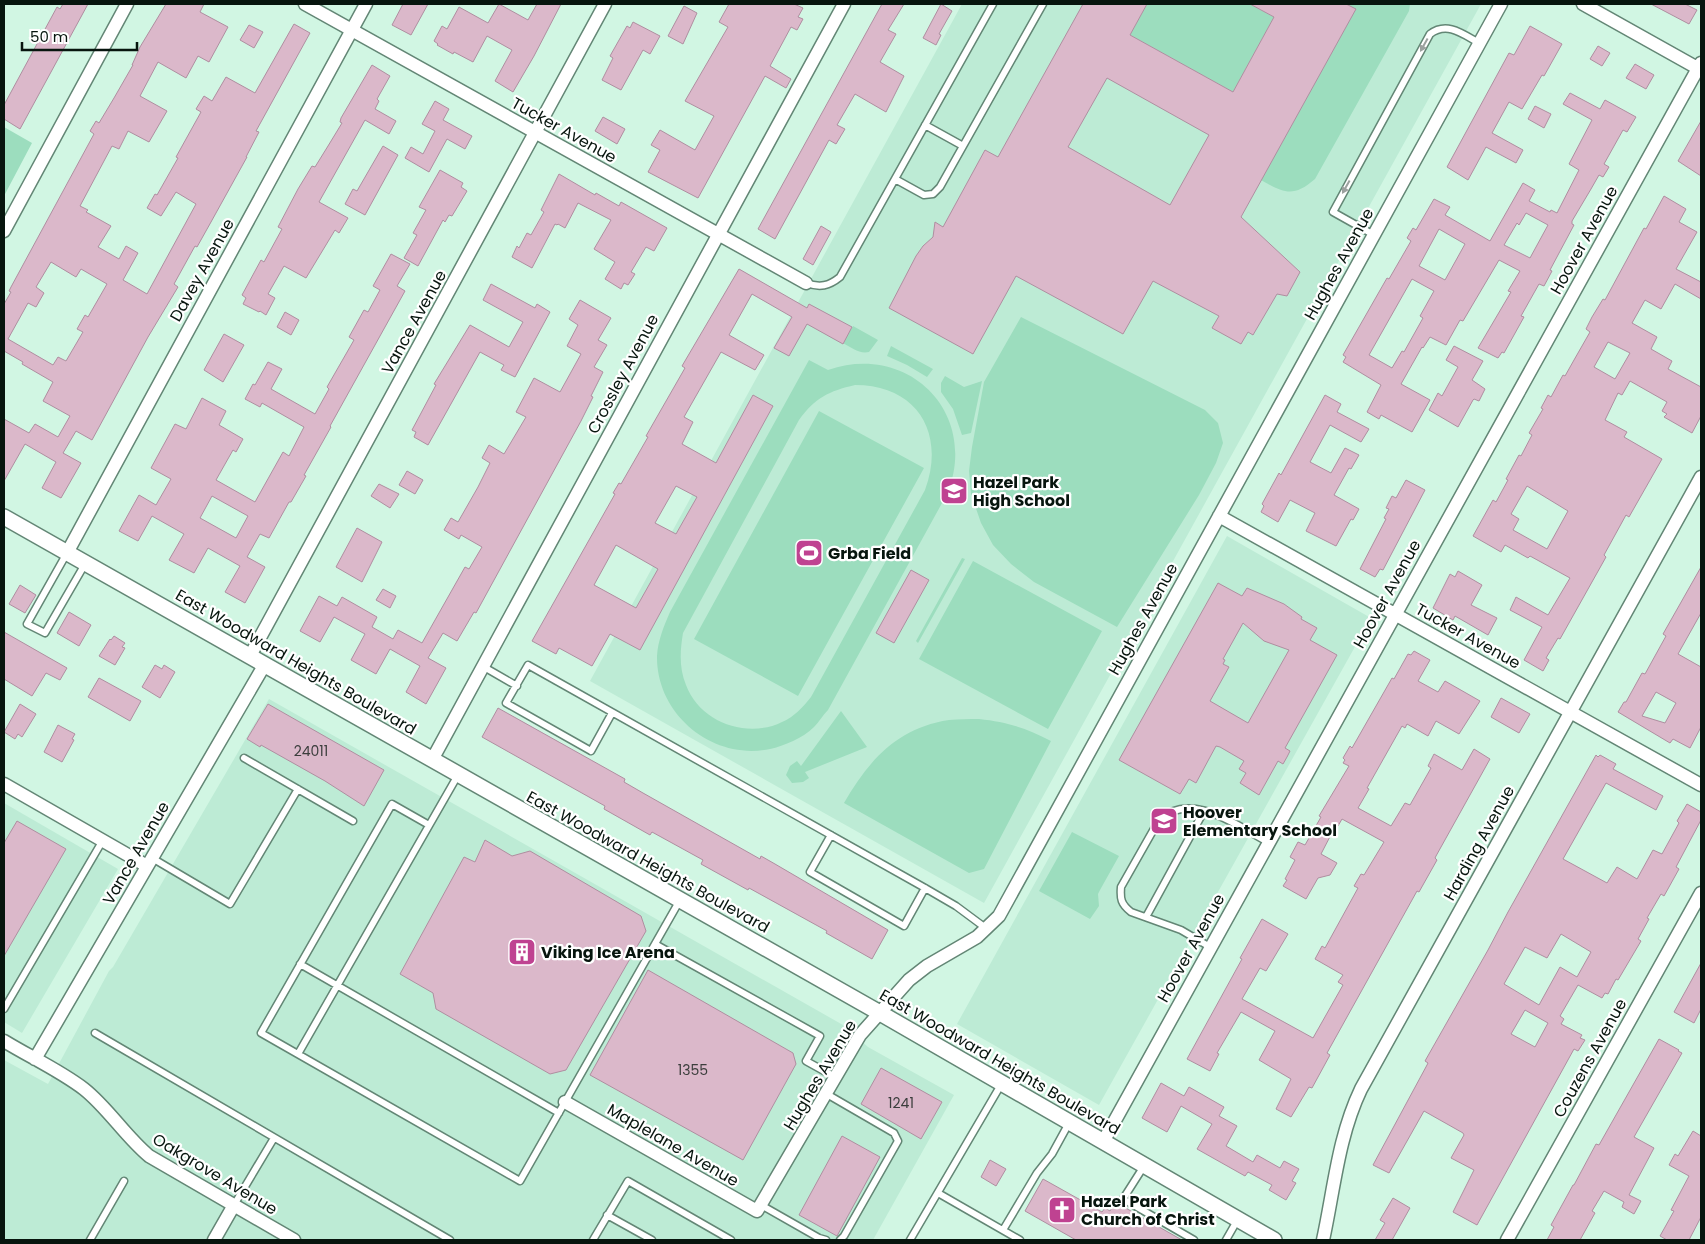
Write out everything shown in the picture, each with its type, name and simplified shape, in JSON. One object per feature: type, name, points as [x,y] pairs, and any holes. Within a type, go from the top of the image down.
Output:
[{"type":"street","points":[[4,231],[128,4]]},
{"type":"street","name":"Tucker Avenue","points":[[305,4],[806,283]]},
{"type":"street","name":"Davey Avenue","points":[[67,552],[366,4]]},
{"type":"street","name":"Vance Avenue","points":[[250,656],[605,4]]},
{"type":"street","name":"Crossley Avenue","points":[[432,760],[844,4]]},
{"type":"street","name":"Hughes Avenue","points":[[761,1205],[860,1035],[909,980],[927,966],[977,937],[999,916],[1501,4]]},
{"type":"street","points":[[1583,4],[1700,67]]},
{"type":"street","name":"Hoover Avenue","points":[[1103,1142],[1700,67]]},
{"type":"street","name":"Harding Avenue","points":[[1323,1240],[1339,1157],[1355,1101],[1701,477]]},
{"type":"street","name":"Tucker Avenue","points":[[1219,516],[1701,785]]},
{"type":"street","name":"East Woodward Heights Boulevard","points":[[4,517],[880,1013],[1274,1240]]},
{"type":"street","name":"Vance Avenue","points":[[35,1059],[265,664]]},
{"type":"street","points":[[4,784],[103,840],[149,862]]},
{"type":"street","name":"Couzens Avenue","points":[[1507,1240],[1701,893]]},
{"type":"street","name":"Oakgrove Avenue","points":[[4,1041],[84,1089],[149,1156],[294,1240]]},
{"type":"street","name":"Maplelane Avenue","points":[[562,1108],[757,1211],[761,1205]]},
{"type":"street","points":[[214,1240],[234,1205]]},
{"type":"lane","points":[[806,283],[822,287],[832,284],[840,276],[993,4]]},
{"type":"lane","points":[[895,179],[924,195],[933,194],[940,187],[1043,4]]},
{"type":"lane","points":[[1374,235],[1333,212],[1430,34],[1443,28],[1452,29],[1479,43]]},
{"type":"lane","points":[[925,125],[963,146]]},
{"type":"lane","points":[[67,552],[28,624],[45,634],[86,563]]},
{"type":"lane","points":[[612,713],[590,751],[506,703],[528,665],[926,888],[976,919],[987,929]]},
{"type":"lane","points":[[484,667],[517,686]]},
{"type":"lane","points":[[244,758],[353,821]]},
{"type":"lane","points":[[298,1054],[458,775]]},
{"type":"lane","points":[[149,862],[230,904],[298,789]]},
{"type":"lane","points":[[429,825],[392,804],[261,1033],[520,1181],[680,900]]},
{"type":"lane","points":[[1210,947],[1180,930],[1131,912],[1124,906],[1120,898],[1122,887],[1159,820],[1167,813],[1180,808],[1196,808],[1213,813],[1268,842]]},
{"type":"lane","points":[[1146,917],[1204,811]]},
{"type":"lane","points":[[831,835],[810,872],[904,926],[926,888]]},
{"type":"lane","points":[[4,1008],[103,840]]},
{"type":"lane","points":[[655,944],[820,1036],[806,1061],[835,1077]]},
{"type":"lane","points":[[300,964],[562,1108]]},
{"type":"lane","points":[[95,1033],[450,1240]]},
{"type":"lane","points":[[910,1240],[1002,1083]]},
{"type":"lane","points":[[825,1094],[894,1133],[898,1141],[840,1240]]},
{"type":"lane","points":[[1003,1230],[1054,1150],[1069,1122]]},
{"type":"lane","points":[[234,1205],[274,1138]]},
{"type":"lane","points":[[1144,1166],[1123,1199],[1194,1240]]},
{"type":"lane","points":[[90,1240],[124,1181]]},
{"type":"lane","points":[[593,1240],[628,1181],[731,1240]]},
{"type":"lane","points":[[938,1193],[1020,1240]]},
{"type":"lane","points":[[761,1205],[819,1238],[826,1240]]},
{"type":"lane","points":[[608,1215],[652,1240]]},
{"type":"lane","points":[[1226,1240],[1238,1220]]},
{"type":"shaded area","name":"Hazel Park High School","points":[[962,4],[1481,4],[984,903],[590,681]]},
{"type":"shaded area","points":[[1147,4],[1250,4],[1274,17],[1233,92],[1130,35]]},
{"type":"shaded area","points":[[1346,4],[1410,4],[1409,11],[1315,179],[1301,189],[1294,191],[1288,192],[1276,188],[1261,180],[1355,9]]},
{"type":"shaded area","points":[[4,127],[32,143],[4,196]]},
{"type":"shaded area","points":[[1021,317],[1205,410],[1218,423],[1223,443],[1216,463],[1199,495],[1117,627],[1034,582],[1011,564],[993,545],[981,523],[971,494],[969,471],[984,382]]},
{"type":"shaded area","points":[[853,326],[878,340],[869,352],[853,349],[843,343]]},
{"type":"shaded area","points":[[891,346],[933,369],[927,377],[887,356]]},
{"type":"shaded area","points":[[809,360],[828,370],[858,364],[885,366],[910,376],[930,392],[945,412],[954,437],[955,465],[947,494],[828,710],[810,731],[781,746],[748,751],[728,748],[708,740],[691,729],[677,714],[666,697],[659,677],[658,650],[670,612]],"holes":[[[855,385],[877,387],[895,393],[910,403],[921,416],[928,432],[932,450],[931,469],[925,490],[808,701],[790,717],[769,727],[755,729],[740,728],[726,724],[702,709],[686,685],[681,659],[683,633],[805,412],[823,396],[838,390]]]},
{"type":"shaded area","points":[[945,376],[964,387],[982,381],[971,433],[962,435],[953,409],[941,392],[941,383]]},
{"type":"shaded area","name":"Grba Field","points":[[819,411],[924,468],[798,696],[694,639]]},
{"type":"shaded area","name":"Hoover Elementary School","points":[[1227,536],[1371,618],[1099,1105],[957,1024]]},
{"type":"shaded area","points":[[962,558],[965,559],[918,643],[916,641]]},
{"type":"shaded area","points":[[973,561],[1102,631],[1048,729],[919,659]]},
{"type":"shaded area","points":[[269,699],[843,1025],[868,1047],[954,1095],[873,1240],[4,1240],[4,1060],[48,1084],[109,971]]},
{"type":"shaded area","points":[[841,711],[867,747],[805,772],[809,778],[803,782],[792,783],[786,775],[790,766],[797,761],[801,766]]},
{"type":"shaded area","points":[[979,719],[1016,726],[1051,741],[984,869],[969,873],[844,803],[874,760],[900,738],[914,730],[931,724],[949,720]]},
{"type":"shaded area","points":[[4,803],[118,869],[22,1033],[4,1022]]},
{"type":"shaded area","points":[[1072,832],[1119,856],[1098,894],[1099,906],[1090,919],[1039,891]]},
{"type":"building","points":[[63,4],[88,4],[20,129],[4,119],[4,105],[57,7],[60,9]]},
{"type":"building","points":[[166,4],[204,4],[200,12],[228,27],[209,62],[198,56],[186,78],[158,62],[140,96],[167,111],[149,142],[128,131],[119,149],[112,146],[80,206],[88,210],[86,212],[111,226],[98,247],[119,259],[126,246],[138,253],[123,280],[147,294],[196,204],[176,192],[161,216],[147,208],[155,194],[157,195],[178,158],[176,157],[201,112],[196,109],[204,96],[212,101],[226,77],[255,93],[294,24],[310,33],[256,131],[259,132],[247,157],[197,247],[195,246],[174,284],[178,287],[148,337],[92,440],[76,431],[63,453],[81,463],[61,498],[42,488],[56,462],[25,444],[4,481],[4,419],[29,433],[35,424],[58,437],[70,416],[43,401],[53,382],[4,351],[4,304],[11,292],[9,291],[11,287],[94,134],[90,131],[96,121],[99,123],[114,98],[133,65],[140,47]],"holes":[[[51,262],[76,277],[81,269],[107,284],[88,317],[85,315],[77,329],[83,332],[66,361],[58,357],[53,365],[8,339],[28,303],[36,307],[44,293],[36,287]]]},
{"type":"building","points":[[403,4],[428,4],[411,35],[392,25]]},
{"type":"building","points":[[499,4],[528,20],[537,4],[561,4],[513,92],[495,81],[512,50],[487,36],[473,62],[454,52],[453,54],[437,45],[434,41],[442,26],[447,29],[459,7],[488,23]]},
{"type":"building","points":[[729,4],[794,4],[803,8],[798,17],[803,19],[797,30],[791,27],[770,66],[791,79],[786,88],[765,76],[698,198],[648,172],[660,150],[651,145],[660,130],[695,150],[714,116],[685,101],[728,27],[719,22]]},
{"type":"building","points":[[882,4],[904,4],[888,30],[896,34],[880,62],[904,76],[886,112],[855,94],[837,125],[845,129],[836,144],[829,140],[775,239],[758,229]]},
{"type":"building","points":[[941,4],[952,11],[939,34],[941,35],[936,45],[923,38]]},
{"type":"building","points":[[1083,4],[1147,4],[1130,35],[1233,92],[1274,17],[1250,4],[1346,4],[1356,9],[1241,217],[1300,272],[1287,296],[1277,294],[1253,335],[1248,332],[1241,344],[1212,328],[1219,316],[1153,281],[1123,334],[1016,276],[973,354],[889,308],[916,256],[933,237],[935,222],[943,227],[985,150],[998,157]],"holes":[[[1107,78],[1209,135],[1170,205],[1068,147]]]},
{"type":"building","points":[[1651,4],[1685,4],[1697,10],[1689,24]]},
{"type":"building","points":[[684,6],[697,13],[683,44],[668,36]]},
{"type":"building","points":[[633,22],[660,36],[650,54],[643,50],[621,90],[602,80],[613,58],[610,56],[627,26],[630,28]]},
{"type":"building","points":[[249,25],[263,32],[254,48],[240,40]]},
{"type":"building","points":[[1530,26],[1562,44],[1522,109],[1509,102],[1492,133],[1523,150],[1516,163],[1486,147],[1468,180],[1447,167],[1509,53],[1514,55]]},
{"type":"building","points":[[1598,46],[1610,53],[1602,66],[1590,59]]},
{"type":"building","points":[[1635,64],[1654,75],[1646,89],[1626,78]]},
{"type":"building","points":[[372,65],[390,76],[377,99],[379,101],[375,109],[396,121],[389,134],[365,120],[319,202],[348,218],[339,233],[335,230],[306,278],[284,266],[268,294],[275,298],[266,315],[259,312],[243,304],[246,298],[242,295],[261,260],[264,262],[282,229],[278,227],[298,189],[312,166],[315,167],[342,123],[340,122],[341,118]]},
{"type":"building","points":[[1570,93],[1600,109],[1605,100],[1636,117],[1627,132],[1623,130],[1604,164],[1609,167],[1603,177],[1599,175],[1572,221],[1574,225],[1550,270],[1552,271],[1544,286],[1539,284],[1521,316],[1524,317],[1504,353],[1502,352],[1498,358],[1478,348],[1511,292],[1508,291],[1520,271],[1499,260],[1463,321],[1460,320],[1446,345],[1430,337],[1422,347],[1401,384],[1430,400],[1412,432],[1381,415],[1379,419],[1367,412],[1381,385],[1343,362],[1346,357],[1343,355],[1387,278],[1389,279],[1411,241],[1407,238],[1413,228],[1416,230],[1434,199],[1450,207],[1445,215],[1490,241],[1523,183],[1535,190],[1529,201],[1550,212],[1551,210],[1557,213],[1579,170],[1569,164],[1592,120],[1563,104]],"holes":[[[1526,213],[1548,225],[1530,258],[1504,245],[1517,223],[1519,225]],[[1439,229],[1465,244],[1445,280],[1419,266]],[[1412,279],[1434,291],[1420,316],[1423,318],[1404,352],[1402,351],[1392,368],[1369,355]]]},
{"type":"building","points":[[435,101],[449,109],[443,120],[472,136],[465,149],[447,139],[429,172],[405,158],[411,147],[423,154],[435,131],[422,124]]},
{"type":"building","points":[[1535,106],[1551,114],[1544,128],[1528,119]]},
{"type":"building","points":[[603,117],[625,129],[617,144],[595,131]]},
{"type":"building","points":[[1701,121],[1701,176],[1678,161]]},
{"type":"building","points":[[383,146],[398,155],[365,215],[345,204],[353,189],[357,191]]},
{"type":"building","points":[[440,170],[463,183],[461,187],[467,191],[452,216],[449,215],[445,222],[443,220],[418,266],[404,258],[417,235],[413,233],[426,210],[419,207]]},
{"type":"building","points":[[559,174],[595,195],[596,193],[619,206],[621,202],[667,228],[654,251],[646,247],[631,272],[635,274],[628,285],[624,283],[621,289],[605,279],[615,262],[594,249],[611,220],[578,203],[565,228],[555,224],[532,268],[512,257],[517,246],[519,248],[527,233],[531,235],[544,212],[541,210]]},
{"type":"building","points":[[1664,196],[1686,209],[1679,222],[1697,232],[1676,269],[1701,282],[1701,299],[1675,284],[1661,309],[1645,300],[1632,323],[1657,337],[1651,349],[1672,361],[1668,369],[1701,387],[1701,416],[1692,433],[1664,417],[1667,414],[1662,411],[1667,402],[1630,381],[1622,395],[1618,393],[1605,420],[1627,432],[1624,437],[1662,459],[1629,517],[1626,515],[1604,555],[1606,557],[1560,639],[1558,638],[1546,658],[1549,660],[1543,671],[1524,660],[1542,627],[1510,610],[1516,597],[1548,615],[1570,578],[1530,556],[1528,558],[1505,545],[1501,552],[1473,536],[1493,500],[1496,502],[1519,455],[1521,456],[1532,435],[1529,433],[1543,409],[1541,408],[1548,395],[1551,397],[1563,375],[1565,376],[1590,332],[1586,329],[1592,317],[1603,299],[1605,300],[1644,228],[1646,229]],"holes":[[[1608,342],[1630,353],[1615,379],[1594,367]],[[1527,486],[1568,511],[1547,549],[1513,530],[1519,519],[1511,514]]]},
{"type":"building","points":[[821,226],[831,232],[813,265],[803,259]]},
{"type":"building","points":[[391,254],[410,264],[397,286],[405,291],[330,426],[304,475],[306,476],[269,538],[260,534],[247,557],[265,567],[245,603],[225,592],[240,566],[208,548],[194,573],[169,560],[184,534],[152,516],[138,541],[119,531],[139,495],[156,505],[171,479],[151,468],[175,424],[186,429],[202,398],[226,411],[219,425],[243,439],[236,452],[233,450],[216,480],[255,502],[283,452],[289,456],[304,427],[262,403],[260,407],[245,399],[253,384],[255,385],[268,362],[282,369],[271,389],[315,414],[329,389],[327,387],[354,340],[349,337],[364,310],[368,312],[380,290],[373,286]],"holes":[[[212,496],[248,516],[236,538],[200,518]]]},
{"type":"building","points":[[739,269],[807,308],[809,304],[852,327],[843,344],[807,324],[789,356],[774,348],[792,317],[752,294],[729,335],[764,355],[755,370],[721,352],[684,417],[693,422],[682,444],[716,463],[753,395],[773,406],[640,650],[610,634],[592,666],[559,648],[556,654],[532,641],[615,494],[613,493],[619,483],[621,484],[648,437],[646,436],[685,368],[682,366]],"holes":[[[676,486],[697,497],[676,534],[655,523]],[[616,545],[658,569],[636,608],[594,585]]]},
{"type":"building","points":[[491,284],[535,308],[537,304],[550,312],[515,377],[501,370],[504,365],[480,352],[428,445],[414,437],[416,432],[412,430],[436,385],[434,384],[470,325],[509,347],[523,322],[483,300]]},
{"type":"building","points":[[580,300],[611,318],[598,340],[607,345],[594,367],[603,372],[581,421],[476,613],[474,612],[457,641],[443,633],[428,658],[446,668],[426,704],[406,692],[420,666],[390,649],[376,674],[351,660],[365,634],[334,617],[320,642],[300,631],[319,596],[337,606],[342,597],[377,617],[372,627],[393,639],[398,630],[422,643],[465,567],[469,569],[482,547],[461,535],[459,539],[444,530],[451,518],[458,522],[478,487],[490,463],[482,458],[489,445],[504,454],[526,417],[516,412],[534,378],[560,392],[581,354],[567,346],[578,325],[569,319]]},
{"type":"building","points":[[285,312],[299,320],[291,335],[277,327]]},
{"type":"building","points":[[224,334],[244,345],[223,382],[204,370]]},
{"type":"building","points":[[1454,346],[1483,361],[1472,380],[1485,389],[1479,401],[1473,400],[1458,427],[1429,410],[1438,393],[1442,396],[1458,367],[1446,360]]},
{"type":"building","points":[[1325,395],[1341,404],[1337,412],[1369,429],[1361,442],[1330,425],[1310,462],[1331,473],[1345,448],[1359,455],[1351,469],[1349,468],[1334,495],[1359,509],[1353,520],[1351,519],[1336,546],[1306,531],[1315,513],[1290,500],[1278,522],[1261,512],[1264,506],[1262,504],[1279,473],[1281,475]]},
{"type":"building","points":[[407,471],[423,480],[415,494],[399,485]]},
{"type":"building","points":[[1406,480],[1425,490],[1383,570],[1380,569],[1375,577],[1360,569],[1386,519],[1384,518],[1389,509],[1386,508],[1392,496],[1396,498]]},
{"type":"building","points":[[379,484],[399,494],[390,508],[371,496]]},
{"type":"building","points":[[357,528],[382,542],[362,582],[336,567]]},
{"type":"building","points":[[1701,567],[1701,613],[1678,654],[1701,667],[1701,727],[1690,748],[1673,739],[1670,743],[1618,712],[1624,702],[1626,702],[1642,673],[1645,674],[1666,636],[1663,634]],"holes":[[[1656,692],[1676,703],[1665,723],[1642,716]]]},
{"type":"building","points":[[911,570],[929,580],[894,643],[876,633]]},
{"type":"building","points":[[1458,571],[1482,585],[1471,605],[1497,618],[1488,635],[1455,616],[1453,620],[1433,608],[1450,574],[1455,577]]},
{"type":"building","points":[[1218,583],[1242,596],[1247,588],[1284,604],[1302,617],[1301,619],[1317,628],[1310,640],[1337,655],[1285,748],[1290,751],[1287,757],[1283,764],[1278,761],[1259,795],[1240,783],[1246,773],[1239,769],[1244,761],[1216,746],[1196,783],[1189,779],[1180,794],[1119,760]],"holes":[[[1243,623],[1264,641],[1289,650],[1248,723],[1210,701],[1229,667],[1223,664],[1225,660],[1223,659]]]},
{"type":"building","points":[[20,585],[36,595],[25,613],[9,604]]},
{"type":"building","points":[[383,589],[396,596],[390,608],[376,600]]},
{"type":"building","points":[[69,612],[91,625],[79,646],[57,633]]},
{"type":"building","points":[[4,632],[67,668],[60,680],[46,673],[32,696],[4,679]]},
{"type":"building","points":[[114,636],[125,643],[122,647],[125,648],[115,665],[99,656]]},
{"type":"building","points":[[1414,651],[1430,660],[1418,681],[1438,692],[1445,681],[1480,701],[1459,734],[1436,721],[1428,736],[1407,724],[1405,728],[1402,726],[1367,788],[1369,789],[1358,808],[1391,826],[1405,803],[1410,805],[1431,768],[1428,766],[1434,754],[1462,770],[1474,749],[1490,759],[1436,856],[1437,860],[1419,892],[1417,891],[1327,1053],[1330,1055],[1312,1088],[1309,1087],[1291,1117],[1276,1109],[1291,1079],[1259,1060],[1275,1031],[1241,1012],[1217,1053],[1219,1054],[1210,1071],[1187,1059],[1262,919],[1288,934],[1266,971],[1260,968],[1242,999],[1313,1038],[1343,985],[1338,982],[1343,975],[1315,959],[1322,946],[1325,948],[1358,888],[1354,886],[1361,874],[1364,875],[1384,842],[1342,819],[1338,826],[1336,825],[1321,854],[1337,863],[1330,875],[1318,878],[1306,899],[1283,886],[1295,860],[1290,857],[1298,842],[1305,845],[1321,817],[1319,816],[1349,766],[1343,763],[1345,760],[1343,758],[1350,746],[1352,748],[1392,678],[1394,679],[1408,654],[1411,655]]},
{"type":"building","points":[[155,665],[162,669],[164,665],[175,672],[160,698],[142,687]]},
{"type":"building","points":[[99,678],[141,701],[130,721],[88,697]]},
{"type":"building","points":[[1501,698],[1530,714],[1519,733],[1491,717]]},
{"type":"building","points":[[20,704],[36,714],[22,737],[18,734],[15,739],[4,732]]},
{"type":"building","points":[[268,704],[384,770],[364,806],[325,781],[247,739]]},
{"type":"building","points":[[498,708],[625,779],[624,782],[643,793],[760,859],[761,856],[888,930],[872,959],[826,933],[827,931],[701,864],[703,860],[652,832],[650,835],[604,809],[605,806],[482,737]]},
{"type":"building","points":[[58,725],[75,734],[72,739],[74,740],[62,762],[44,752]]},
{"type":"building","points":[[1596,755],[1598,757],[1600,755],[1616,764],[1613,769],[1663,796],[1656,810],[1606,783],[1563,859],[1607,883],[1617,867],[1637,879],[1653,850],[1662,854],[1687,804],[1701,812],[1701,820],[1676,867],[1679,869],[1664,896],[1661,894],[1647,918],[1649,919],[1638,939],[1641,941],[1618,980],[1616,979],[1608,994],[1605,993],[1602,998],[1578,985],[1560,1016],[1564,1019],[1561,1024],[1582,1035],[1580,1038],[1585,1040],[1578,1051],[1574,1049],[1477,1225],[1453,1212],[1474,1170],[1451,1158],[1464,1135],[1463,1133],[1424,1111],[1389,1173],[1373,1165],[1428,1063],[1425,1061]],"holes":[[[1561,934],[1591,952],[1577,977],[1560,967],[1539,1005],[1504,984],[1525,947],[1547,958]],[[1525,1010],[1548,1023],[1535,1047],[1511,1034]]]},
{"type":"building","points":[[17,821],[66,849],[4,956],[4,843]]},
{"type":"building","name":"Viking Ice Arena","points":[[485,840],[512,856],[530,851],[641,916],[646,931],[566,1070],[550,1074],[436,1009],[433,993],[400,974],[464,857],[475,862]]},
{"type":"building","points":[[1701,963],[1701,1009],[1694,1023],[1674,1012]]},
{"type":"building","points":[[648,970],[793,1053],[796,1064],[743,1160],[590,1075]]},
{"type":"building","points":[[1659,1039],[1682,1053],[1634,1137],[1654,1148],[1629,1195],[1641,1201],[1634,1214],[1622,1207],[1624,1202],[1604,1191],[1592,1211],[1595,1213],[1580,1240],[1547,1240],[1554,1227],[1551,1225],[1573,1185],[1596,1144],[1599,1145]]},
{"type":"building","points":[[881,1068],[942,1102],[921,1139],[861,1104]]},
{"type":"building","points":[[1161,1083],[1184,1096],[1189,1087],[1224,1107],[1219,1116],[1237,1126],[1226,1146],[1253,1162],[1257,1155],[1280,1168],[1284,1161],[1299,1169],[1292,1181],[1296,1183],[1286,1200],[1269,1190],[1272,1185],[1248,1172],[1245,1176],[1197,1149],[1212,1124],[1181,1106],[1167,1132],[1142,1118]]},
{"type":"building","points":[[1693,1131],[1701,1136],[1701,1217],[1689,1240],[1667,1240],[1660,1236],[1674,1211],[1671,1210],[1689,1176],[1669,1165],[1675,1154],[1678,1156]]},
{"type":"building","points":[[842,1136],[880,1157],[837,1236],[799,1215]]},
{"type":"building","points":[[990,1160],[1006,1169],[996,1186],[981,1177]]},
{"type":"building","name":"Hazel Park Church of Christ","points":[[1043,1179],[1102,1212],[1105,1208],[1110,1211],[1115,1202],[1182,1240],[1076,1240],[1025,1211]]},
{"type":"building","points":[[1393,1198],[1410,1208],[1392,1240],[1375,1240],[1385,1223],[1380,1220]]},
{"type":"place","name":"Hazel Park High School","points":[[954,491]]},
{"type":"place","name":"Grba Field","points":[[809,553]]},
{"type":"place","name":"Hoover Elementary School","points":[[1164,821]]},
{"type":"place","name":"Viking Ice Arena","points":[[522,952]]},
{"type":"place","name":"Hazel Park Church of Christ","points":[[1062,1210]]}]
